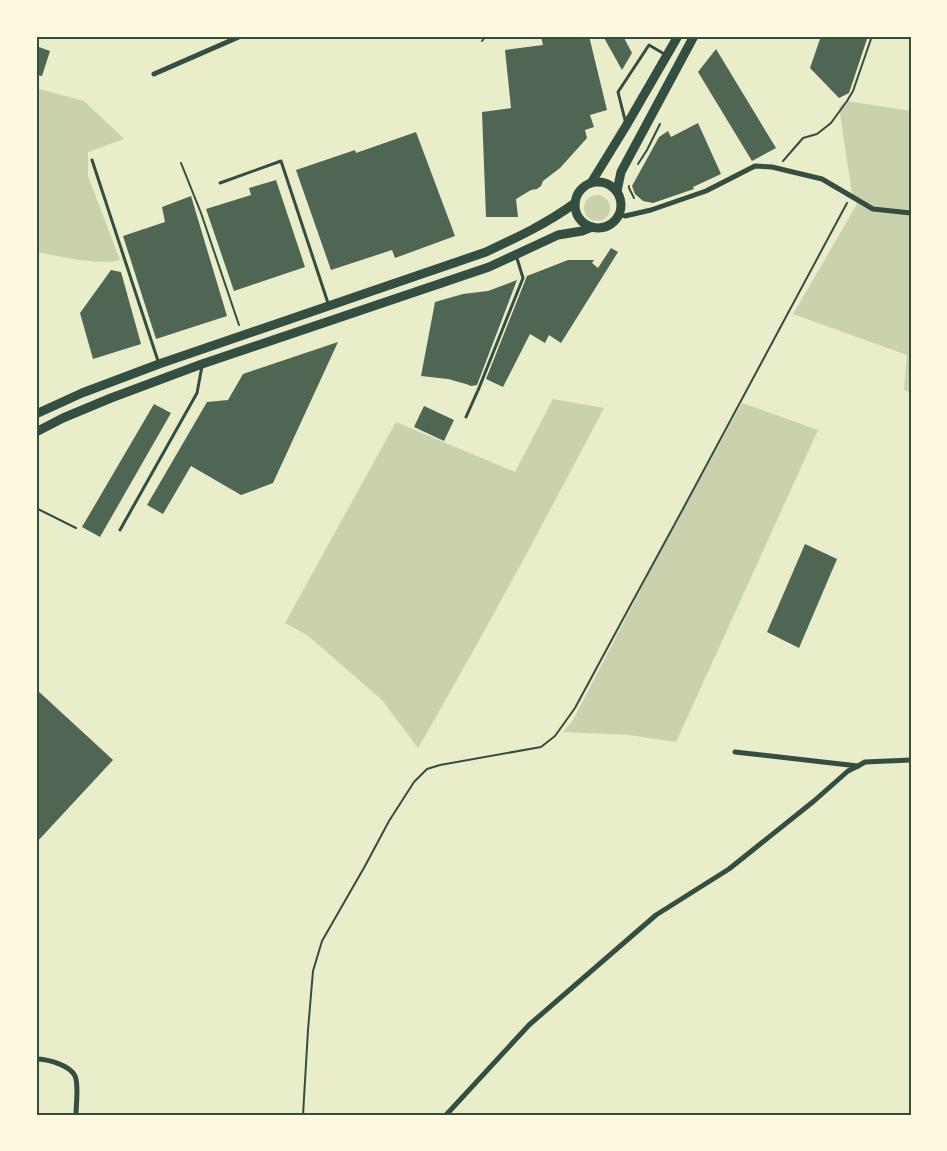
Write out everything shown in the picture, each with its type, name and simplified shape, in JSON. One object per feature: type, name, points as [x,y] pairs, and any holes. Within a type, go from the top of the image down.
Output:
[{"type":"main road","points":[[591,183],[678,36]]},
{"type":"main road","points":[[617,191],[621,172],[694,36]]},
{"type":"main road","points":[[36,432],[63,418],[111,398],[202,364],[489,267],[558,235],[608,225],[619,214],[621,206],[617,191],[605,183],[591,183],[580,190],[576,197],[575,210],[578,216],[592,227]]},
{"type":"main road","points":[[36,414],[82,393],[159,364],[486,252],[526,234],[555,218],[575,203]]},
{"type":"street","points":[[154,74],[240,36]]},
{"type":"street","points":[[619,214],[625,216],[651,210],[706,191],[755,166],[779,168],[822,178],[873,209],[911,213]]},
{"type":"street","points":[[735,752],[858,766]]},
{"type":"street","points":[[446,1115],[529,1025],[656,916],[729,869],[848,771],[865,762],[911,760]]},
{"type":"street","points":[[36,1059],[47,1059],[61,1065],[75,1076],[77,1089],[76,1115]]},
{"type":"lane","points":[[626,126],[618,92],[649,45],[667,56]]},
{"type":"lane","points":[[92,160],[159,364]]},
{"type":"lane","points":[[220,183],[281,161],[329,306]]},
{"type":"lane","points":[[466,417],[523,278],[516,255]]},
{"type":"lane","points":[[120,530],[197,393],[202,364]]},
{"type":"path","points":[[482,40],[486,36]]},
{"type":"path","points":[[779,168],[803,138],[817,134],[831,123],[847,101],[872,36]]},
{"type":"path","points":[[181,163],[201,213],[243,335]]},
{"type":"path","points":[[303,1115],[313,971],[322,941],[389,820],[414,782],[427,769],[542,747],[555,736],[575,708],[850,196]]},
{"type":"path","points":[[36,508],[76,528]]},
{"type":"green space","points":[[36,88],[84,101],[124,139],[88,152],[88,176],[120,260],[111,262],[90,261],[36,252]]},
{"type":"green space","points":[[847,101],[911,111],[911,393],[904,390],[907,355],[793,314],[857,204],[852,194],[839,107]]},
{"type":"green space","points":[[597,195],[606,199],[610,208],[606,217],[597,221],[588,217],[584,208],[588,199]]},
{"type":"green space","points":[[553,399],[604,408],[513,579],[418,748],[382,700],[307,635],[285,623],[396,422],[515,472]]},
{"type":"green space","points":[[742,403],[818,430],[676,742],[629,735],[563,732],[573,720],[657,558]]},
{"type":"building","points":[[589,36],[607,110],[590,115],[594,127],[585,130],[587,138],[560,168],[543,181],[537,189],[531,190],[516,199],[518,217],[486,217],[482,112],[511,108],[505,50],[543,45],[541,37]]},
{"type":"building","points":[[603,36],[623,36],[632,53],[622,70]]},
{"type":"building","points":[[821,36],[868,36],[849,93],[839,98],[810,68]]},
{"type":"building","points":[[36,46],[50,51],[42,76],[36,75]]},
{"type":"building","points":[[716,49],[776,148],[752,161],[698,72]]},
{"type":"building","points":[[698,123],[721,174],[693,187],[694,189],[653,203],[643,201],[635,194],[632,186],[659,137],[668,131],[671,137]]},
{"type":"building","points":[[416,132],[455,236],[395,258],[392,250],[331,270],[296,170],[355,150],[356,153]]},
{"type":"building","points":[[276,180],[305,267],[234,291],[206,209],[251,195],[249,188]]},
{"type":"building","points":[[191,196],[227,316],[156,339],[123,236],[165,222],[162,207]]},
{"type":"building","points":[[611,248],[618,252],[561,343],[549,335],[545,343],[530,334],[503,387],[486,379],[527,276],[568,260],[594,260],[592,263],[598,268]]},
{"type":"building","points":[[111,270],[121,272],[141,344],[93,359],[80,313]]},
{"type":"building","points":[[517,280],[477,385],[471,386],[448,379],[421,376],[435,302],[463,294],[488,291]]},
{"type":"building","points":[[338,342],[273,483],[241,495],[191,466],[163,514],[147,505],[207,402],[228,400],[243,374]]},
{"type":"building","points":[[154,404],[171,413],[100,537],[82,527]]},
{"type":"building","points":[[424,406],[454,420],[444,441],[414,427]]},
{"type":"building","points":[[805,544],[837,559],[799,648],[767,632]]},
{"type":"building","points":[[36,689],[113,760],[36,843]]}]
